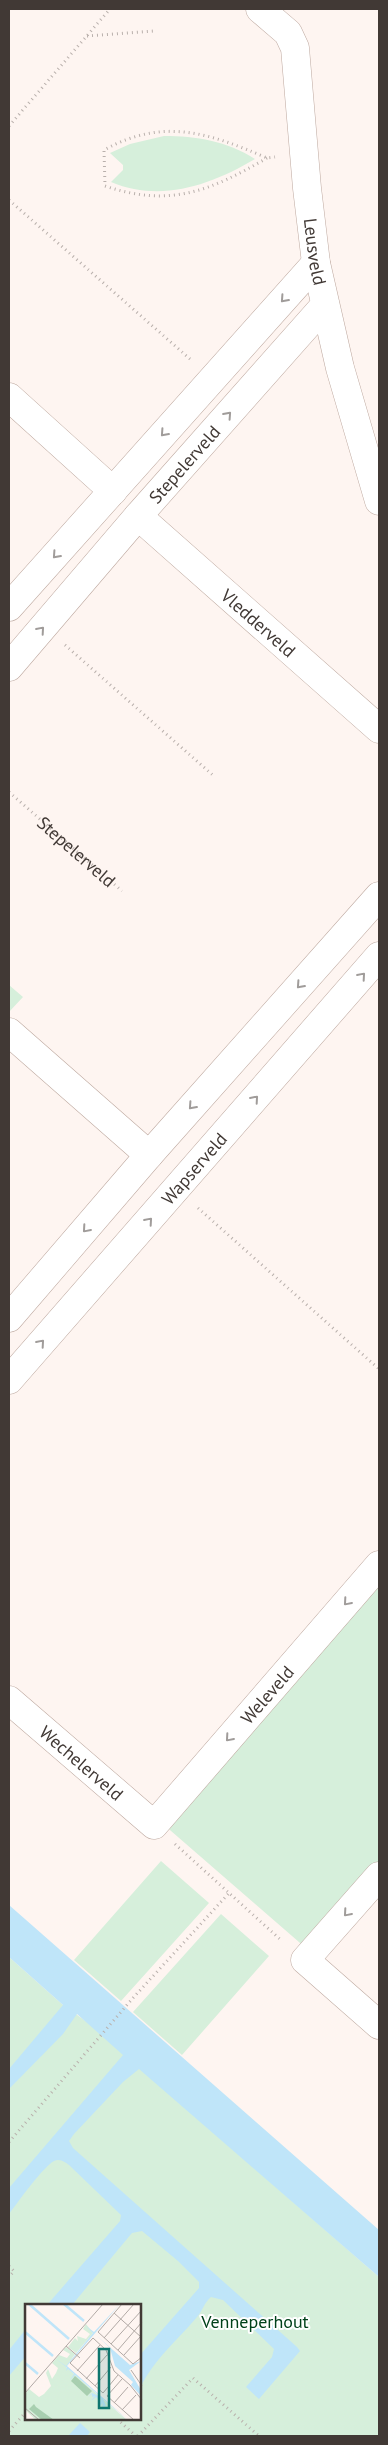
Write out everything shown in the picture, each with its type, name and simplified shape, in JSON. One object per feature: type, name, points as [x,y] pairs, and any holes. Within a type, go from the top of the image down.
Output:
[{"type":"street","name":"Leusveld","points":[[260,9],[285,30],[294,44],[303,154],[316,263],[340,368],[379,502]]},
{"type":"street","name":"Stepelerveld","points":[[9,607],[316,263]]},
{"type":"street","name":"Stepelerveld","points":[[9,667],[138,516],[325,306]]},
{"type":"street","points":[[9,398],[113,491]]},
{"type":"street","name":"Vledderveld","points":[[138,516],[379,729]]},
{"type":"street","points":[[9,1318],[149,1155],[379,896]]},
{"type":"street","name":"Wapserveld","points":[[9,1380],[379,956]]},
{"type":"street","points":[[9,1032],[149,1155]]},
{"type":"street","name":"Weleveld","points":[[154,1825],[379,1565]]},
{"type":"street","name":"Wechelerveld","points":[[9,1700],[154,1825]]},
{"type":"street","points":[[379,1876],[305,1960],[379,2025]]},
{"type":"path","points":[[9,126],[110,9]]},
{"type":"path","points":[[87,36],[154,30]]},
{"type":"path","points":[[266,158],[212,136],[172,130],[147,134],[117,143],[104,150],[105,186],[125,193],[161,197],[193,193],[225,181],[266,158],[303,154]]},
{"type":"path","points":[[9,200],[213,379]]},
{"type":"path","points":[[44,626],[215,777]]},
{"type":"path","name":"Stepelerveld","points":[[9,792],[122,890]]},
{"type":"path","points":[[177,1189],[379,1370]]},
{"type":"path","points":[[154,1825],[305,1960]]},
{"type":"path","points":[[9,2142],[133,1998],[230,1892]]},
{"type":"path","points":[[9,2266],[14,2270],[9,2277]]},
{"type":"path","points":[[118,2420],[137,2436],[193,2378],[259,2436]]},
{"type":"path","points":[[9,2431],[25,2413]]},
{"type":"green space","points":[[164,136],[188,137],[211,141],[233,148],[255,159],[221,177],[185,188],[167,191],[148,191],[111,182],[123,170],[123,165],[110,153],[130,144]]},
{"type":"green space","points":[[9,985],[23,997],[9,1012]]},
{"type":"green space","points":[[379,1576],[379,1866],[307,1949],[163,1824]]},
{"type":"green space","points":[[161,1861],[209,1903],[121,2001],[74,1960]]},
{"type":"green space","points":[[221,1914],[269,1956],[182,2055],[133,2012]]},
{"type":"green space","name":"Venneperhout","points":[[9,1957],[63,2005],[87,2022],[379,2277],[379,2436],[9,2436]]},
{"type":"water","points":[[9,1905],[379,2230],[379,2277],[139,2069],[123,2082],[69,2141],[73,2148],[300,2351],[259,2399],[246,2387],[272,2357],[274,2349],[223,2300],[211,2297],[197,2317],[153,2367],[141,2386],[141,2354],[199,2288],[199,2282],[178,2261],[142,2231],[132,2233],[73,2304],[48,2304],[120,2221],[121,2215],[69,2165],[60,2160],[54,2161],[43,2170],[9,2214],[9,2188],[123,2055],[77,2014],[63,2034],[9,2089],[9,2069],[63,2005],[9,1957]]},
{"type":"water","points":[[25,2330],[25,2357],[9,2376],[9,2350]]},
{"type":"water","points":[[80,2423],[90,2432],[87,2436],[68,2436]]}]
